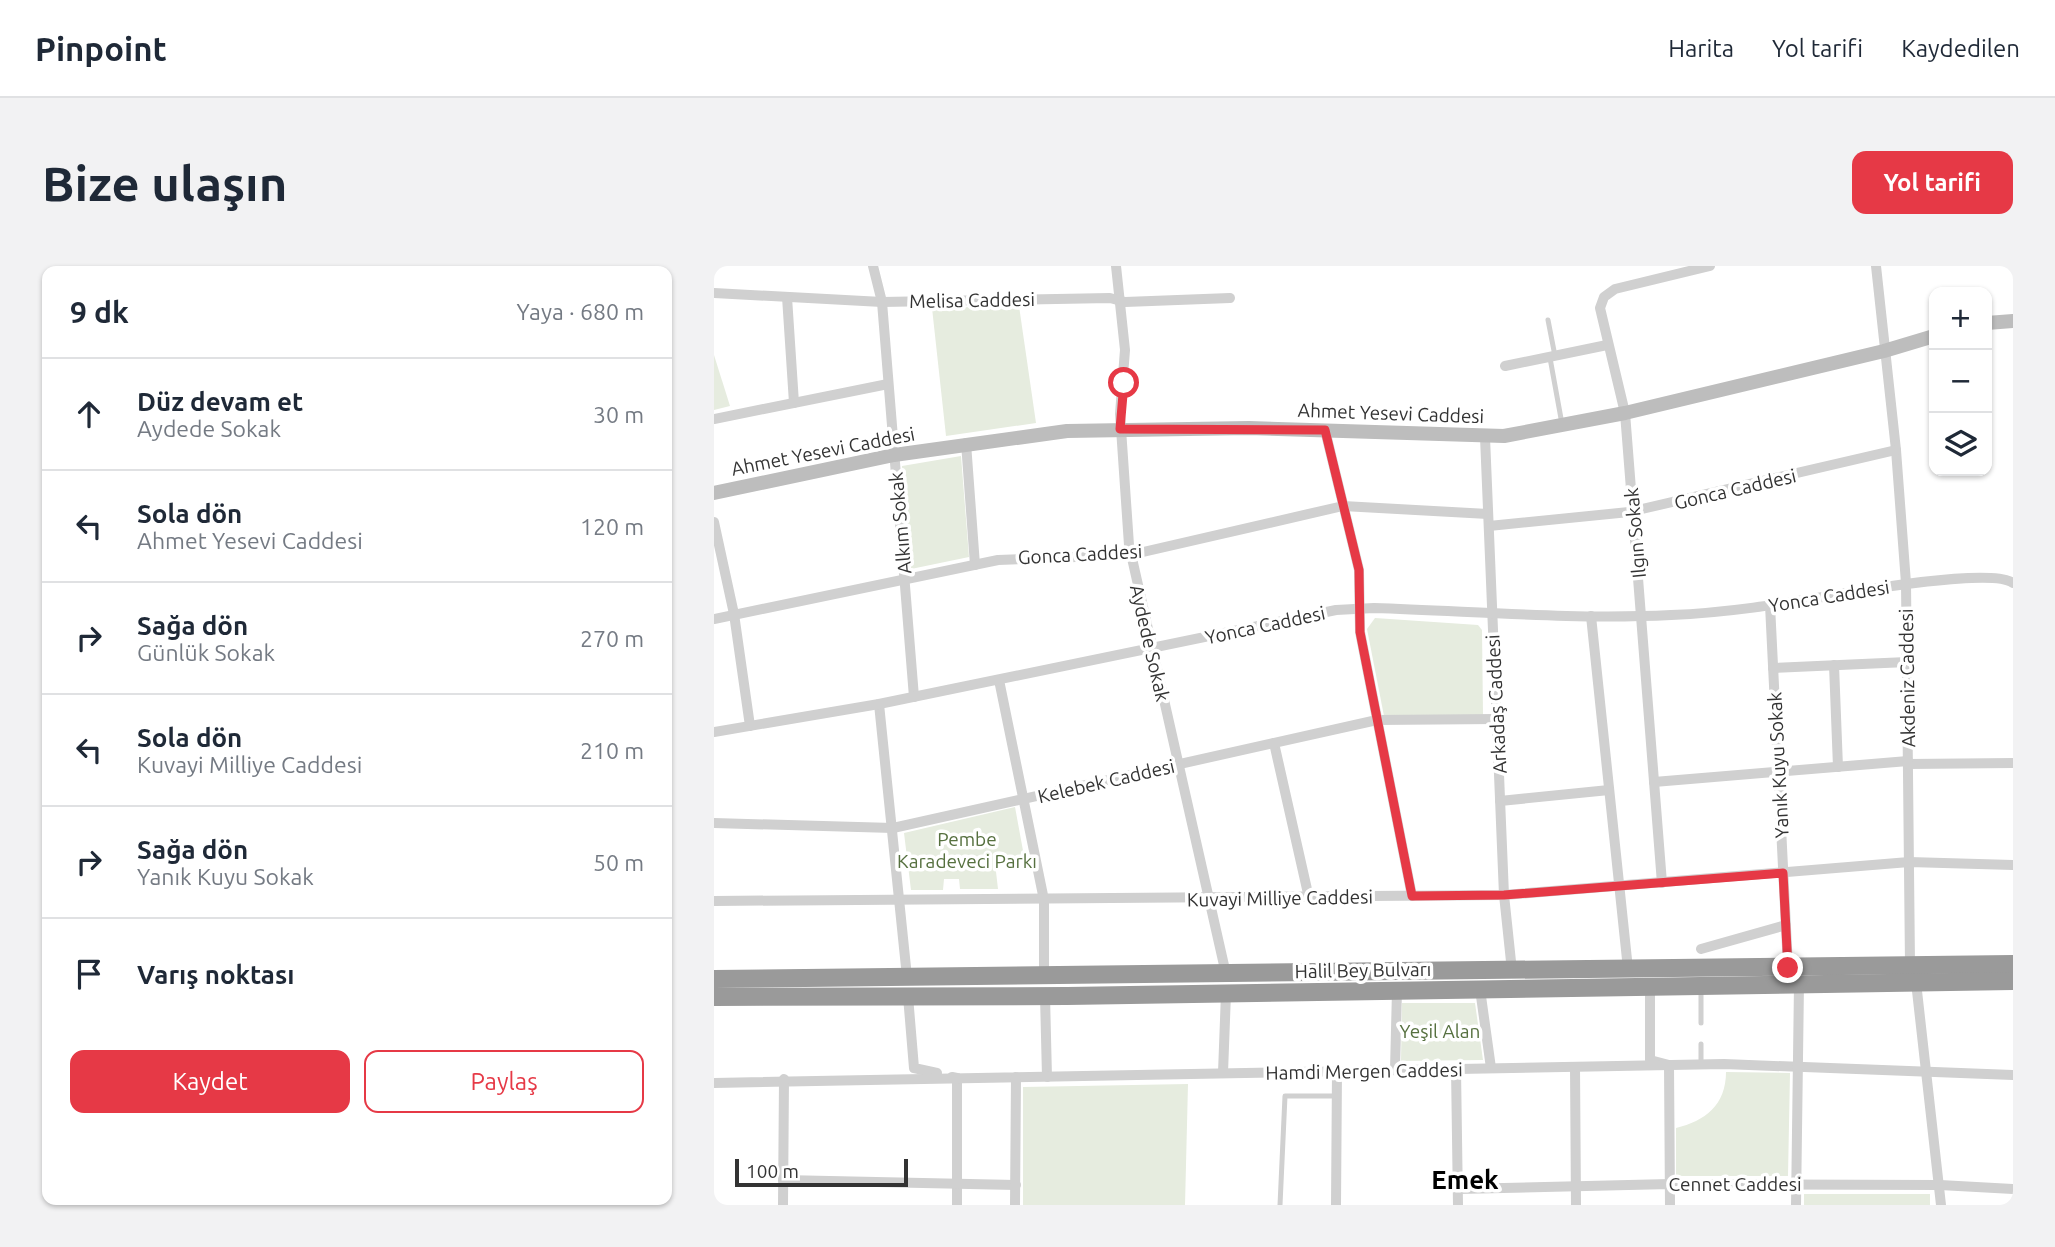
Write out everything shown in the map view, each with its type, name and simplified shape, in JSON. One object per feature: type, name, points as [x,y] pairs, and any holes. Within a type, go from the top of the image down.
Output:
[{"type":"highway","name":"Halil Bey Bulvarı","points":[[714,997],[1045,996],[1799,984],[2013,964]]},
{"type":"highway","name":"Halil Bey Bulvarı","points":[[714,979],[1788,968],[2013,981]]},
{"type":"street","name":"Alkım Sokak","points":[[873,266],[882,302],[914,697]]},
{"type":"street","name":"Aydede Sokak","points":[[1116,266],[1126,363],[1120,429],[1130,555],[1226,974]]},
{"type":"street","name":"Ilgın Sokak","points":[[1662,883],[1625,413],[1600,308],[1608,292],[1710,266]]},
{"type":"street","name":"Akdeniz Caddesi","points":[[1876,266],[1896,450],[1906,583],[1913,974],[1927,1070],[1941,1205]]},
{"type":"street","name":"Melisa Caddesi","points":[[714,293],[882,302],[1230,298]]},
{"type":"street","points":[[787,297],[794,403]]},
{"type":"street","points":[[1992,323],[2013,321]]},
{"type":"street","name":"Ahmet Yesevi Caddesi","points":[[714,493],[894,454],[1033,433],[1120,429],[1325,430],[1485,437],[1562,427],[1625,413],[1884,351],[1929,338]]},
{"type":"street","points":[[1505,366],[1607,345]]},
{"type":"street","points":[[714,419],[888,384]]},
{"type":"street","points":[[1325,430],[1359,570],[1357,608],[1412,896]]},
{"type":"street","name":"Arkadaş Caddesi","points":[[1485,437],[1504,895],[1512,971]]},
{"type":"street","points":[[966,443],[975,565]]},
{"type":"street","name":"Gonca Caddesi","points":[[1489,526],[1587,518],[1633,511],[1896,450]]},
{"type":"street","name":"Gonca Caddesi","points":[[714,619],[1022,556],[1130,555],[1343,506],[1488,514]]},
{"type":"street","points":[[714,522],[734,614],[750,726]]},
{"type":"street","name":"Yonca Caddesi","points":[[714,732],[879,704],[1312,614],[1357,608],[1642,616],[1712,613],[1906,583],[1996,578],[2013,583]]},
{"type":"street","name":"Yanık Kuyu Sokak","points":[[1770,605],[1788,968]]},
{"type":"street","points":[[1591,615],[1628,969]]},
{"type":"street","points":[[1773,668],[1907,662]]},
{"type":"street","points":[[1834,666],[1838,767]]},
{"type":"street","points":[[999,680],[1044,900],[1044,975]]},
{"type":"street","points":[[879,704],[907,977]]},
{"type":"street","name":"Kelebek Caddesi","points":[[714,823],[893,828],[1377,720],[1496,719]]},
{"type":"street","points":[[1274,743],[1309,898]]},
{"type":"street","points":[[1654,782],[1908,763],[2013,763]]},
{"type":"street","points":[[1500,801],[1609,790]]},
{"type":"street","name":"Kuvayi Milliye Caddesi","points":[[714,901],[1504,895],[1909,862],[2013,865]]},
{"type":"street","points":[[1701,948],[1786,926]]},
{"type":"street","points":[[1796,1205],[1799,984]]},
{"type":"street","points":[[1650,986],[1650,1060],[1669,1065],[1670,1205]]},
{"type":"street","points":[[1480,989],[1491,1068]]},
{"type":"street","points":[[1395,1070],[1397,990]]},
{"type":"street","points":[[1223,1073],[1226,993]]},
{"type":"street","points":[[908,996],[914,1068],[957,1078],[957,1205]]},
{"type":"street","points":[[1045,996],[1047,1077]]},
{"type":"street","name":"Hamdi Mergen Caddesi","points":[[714,1083],[784,1079],[1047,1077],[1701,1064],[2013,1075]]},
{"type":"street","points":[[1575,1067],[1576,1205]]},
{"type":"street","points":[[1456,1069],[1458,1205]]},
{"type":"street","points":[[1336,1205],[1337,1071]]},
{"type":"street","points":[[1015,1205],[1016,1077]]},
{"type":"street","points":[[783,1205],[784,1079]]},
{"type":"street","points":[[783,1180],[1016,1185]]},
{"type":"street","name":"Cennet Caddesi","points":[[1458,1189],[1576,1184],[1940,1185],[2013,1189]]},
{"type":"lane","points":[[1548,320],[1562,427]]},
{"type":"lane","points":[[1701,1023],[1702,986]]},
{"type":"lane","points":[[1701,1044],[1701,1064]]},
{"type":"lane","points":[[1280,1205],[1284,1096],[1337,1096]]},
{"type":"green space","points":[[1019,306],[1036,423],[946,436],[932,308]]},
{"type":"green space","points":[[714,355],[730,406],[714,410]]},
{"type":"green space","points":[[961,456],[969,557],[911,569],[902,466]]},
{"type":"green space","points":[[1375,618],[1478,625],[1482,630],[1483,715],[1384,716],[1367,629]]},
{"type":"green space","name":"Pembe Karadeveci Parkı","points":[[1015,807],[1024,856],[995,863],[998,889],[960,889],[959,879],[944,879],[943,890],[911,890],[904,833]]},
{"type":"green space","name":"Yeşil Alan","points":[[1402,1003],[1475,1003],[1483,1060],[1401,1061]]},
{"type":"green space","points":[[1726,1072],[1790,1073],[1788,1176],[1676,1176],[1676,1128],[1696,1121],[1712,1110],[1722,1094]]},
{"type":"green space","points":[[1188,1084],[1185,1205],[1023,1205],[1023,1087]]},
{"type":"green space","points":[[1804,1194],[1930,1194],[1930,1205],[1804,1205]]},
{"type":"district","name":"Emek","points":[[1465,1179]]},
{"type":"route","points":[[1124,383],[1120,403],[1120,429],[1325,430],[1359,570],[1357,608],[1360,632],[1412,896],[1504,895],[1783,873],[1788,968]]}]
